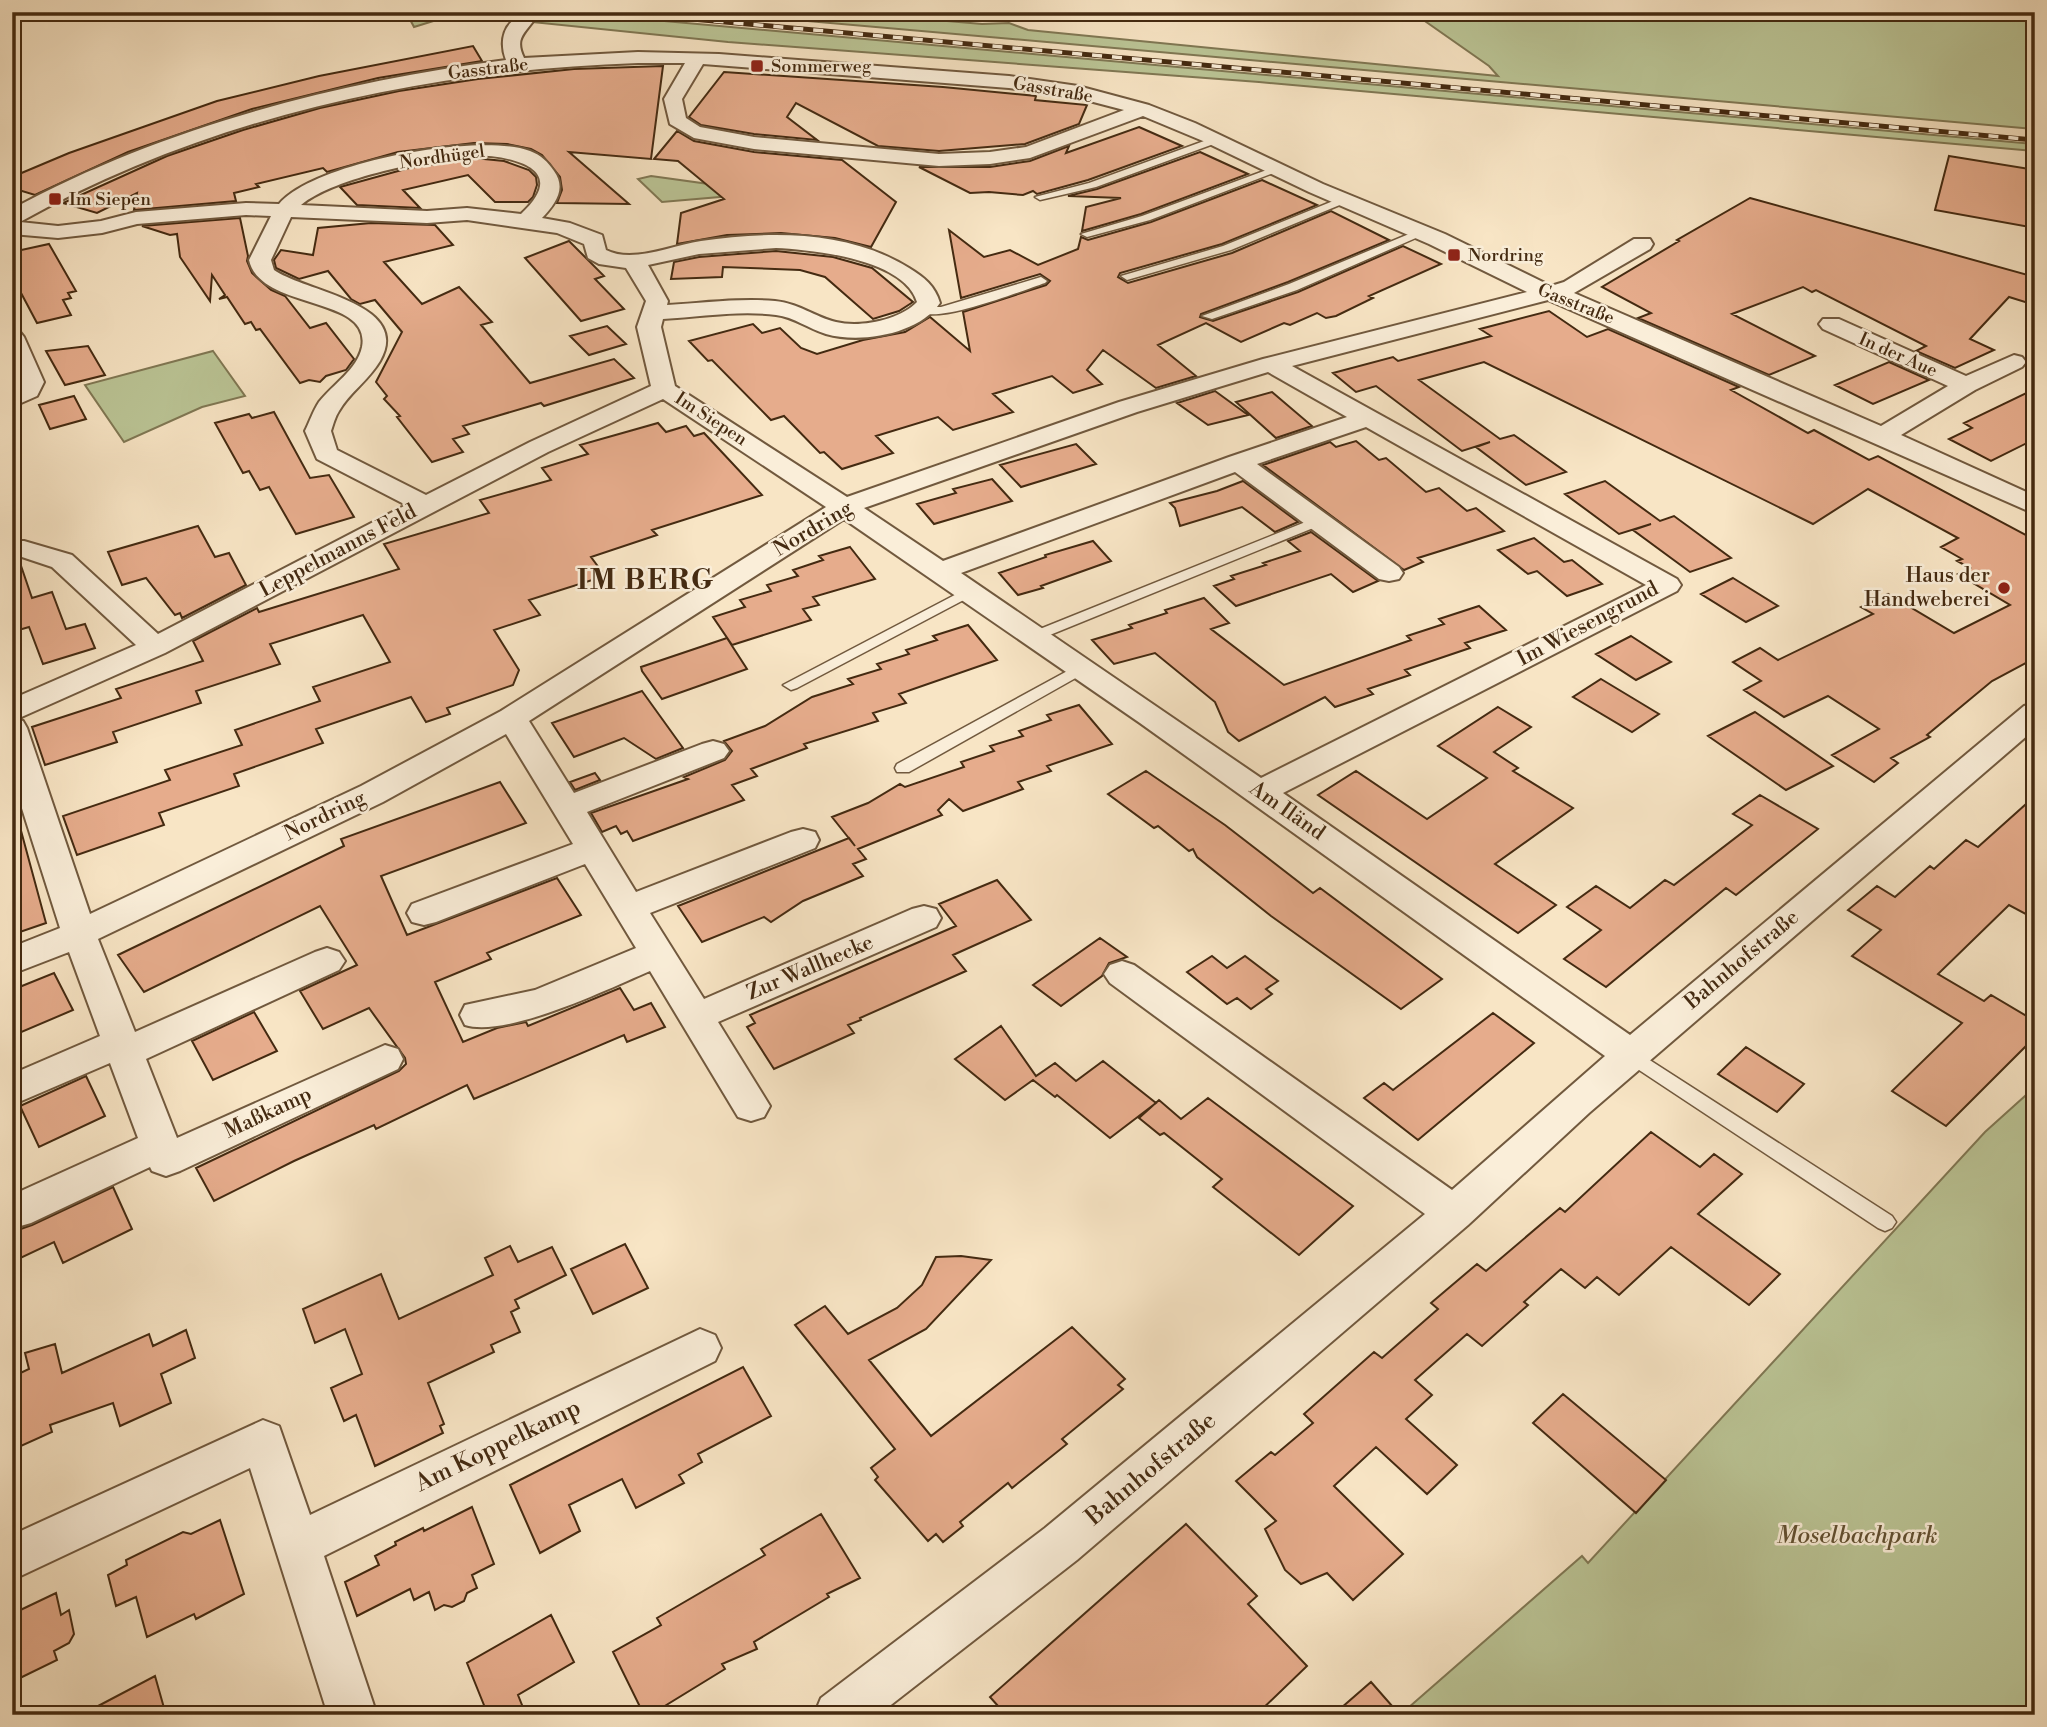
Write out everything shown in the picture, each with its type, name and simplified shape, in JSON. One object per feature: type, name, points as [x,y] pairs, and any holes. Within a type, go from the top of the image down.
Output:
[{"type":"street","points":[[517,64],[511,50],[512,33],[525,20]]},
{"type":"street","points":[[697,58],[673,99],[677,120],[694,132],[754,143],[939,160],[990,158],[1030,152],[1142,109]]},
{"type":"street","name":"Gasstraße","points":[[12,218],[85,180],[127,162],[291,107],[425,77],[517,64],[697,58],[1007,82],[1065,90],[1142,109],[1215,140],[1343,200],[1421,232],[1544,292],[1571,300],[2035,506]]},
{"type":"street","name":"Nordhügel","points":[[285,211],[296,198],[355,173],[422,156],[498,150],[522,155],[542,166],[551,182],[541,207],[526,221]]},
{"type":"street","points":[[12,228],[58,232],[102,227],[136,218],[246,209],[427,217],[467,214],[562,228],[594,240],[596,253],[607,259],[634,262],[663,253],[750,243],[832,247],[865,254],[894,265],[926,291],[929,303],[924,311],[915,316],[870,329],[850,331],[832,328],[780,308],[654,312]]},
{"type":"street","points":[[285,211],[260,260],[264,274],[280,284],[347,308],[364,318],[373,328],[375,343],[370,360],[328,408],[318,431],[326,454],[426,505]]},
{"type":"street","name":"Nordring","points":[[12,961],[79,934],[372,794],[512,718],[846,506],[1115,411],[1271,363],[1572,287],[1642,244]]},
{"type":"street","name":"Im Siepen","points":[[634,262],[643,273],[657,301],[649,327],[664,389],[846,506]]},
{"type":"street","name":"In der Aue","points":[[1830,324],[1966,386]]},
{"type":"street","points":[[12,337],[32,382],[28,391],[12,400]]},
{"type":"street","name":"In der Aue","points":[[1882,436],[1966,386],[2014,362]]},
{"type":"street","name":"Im Wiesengrund","points":[[1259,792],[1667,585],[1271,363]]},
{"type":"street","name":"Leppelmanns Feld","points":[[12,711],[155,647],[539,447],[664,389]]},
{"type":"street","points":[[941,571],[1238,462],[1368,418]]},
{"type":"street","points":[[1238,462],[1389,573]]},
{"type":"street","name":"Am Iländ","points":[[846,506],[1082,668],[1631,1055]]},
{"type":"street","points":[[12,549],[24,549],[62,561],[155,647]]},
{"type":"street","name":"Bahnhofstraße","points":[[838,1715],[1062,1545],[1454,1213],[1631,1055],[2035,713]]},
{"type":"street","points":[[512,718],[751,1106]]},
{"type":"street","points":[[12,728],[79,934],[160,1145],[17,1211]]},
{"type":"street","points":[[567,808],[713,751]]},
{"type":"street","points":[[629,908],[803,839]]},
{"type":"street","points":[[424,914],[593,849]]},
{"type":"street","name":"Zur Wallhecke","points":[[696,1017],[924,918]]},
{"type":"street","points":[[478,1014],[541,1002],[657,954]]},
{"type":"street","points":[[12,1090],[327,961]]},
{"type":"street","points":[[1122,974],[1454,1213]]},
{"type":"street","name":"Maßkamp","points":[[160,1145],[166,1160],[385,1059]]},
{"type":"street","name":"Am Koppelkamp","points":[[297,1545],[700,1348]]},
{"type":"street","points":[[12,1558],[263,1440],[353,1715]]},
{"type":"lane","points":[[1040,197],[1092,185],[1215,140]]},
{"type":"lane","points":[[1087,234],[1146,218],[1276,170]]},
{"type":"lane","points":[[1127,276],[1227,247],[1343,200]]},
{"type":"lane","points":[[1208,316],[1293,287],[1421,232]]},
{"type":"lane","points":[[924,311],[942,311],[1041,281]]},
{"type":"lane","points":[[1035,636],[1318,521]]},
{"type":"lane","points":[[791,685],[970,591]]},
{"type":"lane","points":[[903,768],[1082,668]]},
{"type":"lane","points":[[1631,1055],[1885,1222]]},
{"type":"green space","points":[[406,12],[525,12],[514,20],[456,14],[414,27]]},
{"type":"green space","points":[[542,12],[2035,144],[2035,151],[1259,82],[728,42],[532,22]]},
{"type":"green space","points":[[705,12],[842,12],[982,24],[1009,23],[1028,30],[1498,76],[1489,66],[1412,12],[2035,12],[2035,129]]},
{"type":"green space","points":[[651,176],[730,187],[731,196],[662,202],[638,179]]},
{"type":"green space","points":[[213,351],[245,396],[202,407],[124,442],[85,385]]},
{"type":"green space","name":"Moselbachpark","points":[[2035,1087],[2035,1715],[1400,1715],[1582,1556],[1588,1563],[1985,1132]]},
{"type":"building","points":[[473,46],[482,61],[378,78],[252,109],[128,152],[35,195],[12,188],[12,177],[69,153],[217,101],[319,76]]},
{"type":"building","points":[[663,66],[651,159],[569,152],[629,204],[557,203],[562,190],[560,177],[542,155],[531,149],[507,144],[474,143],[398,152],[327,172],[323,168],[256,184],[259,187],[234,193],[236,201],[134,210],[137,193],[97,213],[63,203],[167,156],[320,108],[399,91],[478,79],[574,69]]},
{"type":"building","points":[[724,72],[943,87],[1036,96],[1035,100],[1087,105],[1079,124],[1025,144],[939,151],[878,146],[796,103],[787,117],[817,140],[754,134],[701,125],[689,117]]},
{"type":"building","points":[[1139,127],[1182,146],[1088,180],[1037,194],[1033,191],[1023,195],[970,193],[919,167],[990,167],[1030,161],[1069,146],[1066,153]]},
{"type":"building","points":[[677,131],[694,141],[754,152],[842,160],[896,202],[871,247],[835,238],[781,233],[727,235],[677,244],[681,213],[724,199],[678,161],[654,159]]},
{"type":"building","points":[[1200,152],[1248,174],[1141,214],[1082,231],[1086,207],[1121,198],[1068,196],[1097,189]]},
{"type":"building","points":[[1949,156],[2035,170],[2035,228],[1935,210]]},
{"type":"building","points":[[474,158],[504,161],[529,170],[536,177],[537,185],[533,197],[528,202],[495,202],[468,175],[403,190],[420,208],[357,205],[340,187],[409,168]]},
{"type":"building","points":[[1262,180],[1317,205],[1222,244],[1120,273],[1118,277],[1128,283],[1232,253],[1331,211],[1389,240],[1201,314],[1200,317],[1213,321],[1298,292],[1403,246],[1441,264],[1369,296],[1373,298],[1336,316],[1326,318],[1317,313],[1290,325],[1284,323],[1241,342],[1206,323],[1158,345],[1196,376],[1156,388],[1103,350],[1087,370],[1102,384],[1073,393],[1052,376],[993,394],[1013,412],[953,430],[938,417],[876,436],[893,453],[842,469],[824,452],[820,453],[784,416],[771,420],[712,360],[708,361],[689,341],[753,324],[762,333],[780,328],[801,348],[817,354],[863,340],[905,332],[930,317],[970,351],[963,312],[1046,285],[1050,281],[1040,274],[961,298],[949,230],[984,257],[1010,250],[1038,265],[1078,249],[1081,237],[1088,240],[1151,222]]},
{"type":"building","points":[[1750,198],[2035,277],[2035,305],[2009,297],[1970,339],[1994,350],[1955,368],[1916,351],[1926,346],[1816,290],[1812,292],[1803,287],[1732,314],[1815,356],[1769,375],[1638,318],[1651,313],[1602,287]]},
{"type":"building","points":[[240,218],[247,261],[252,273],[271,290],[285,296],[310,328],[326,323],[354,359],[346,370],[326,376],[320,382],[309,380],[300,383],[260,329],[256,330],[251,322],[245,324],[227,297],[219,299],[225,295],[212,275],[210,301],[180,257],[177,234],[170,235],[142,226]]},
{"type":"building","points":[[371,223],[435,225],[453,245],[384,262],[422,304],[459,287],[492,322],[481,325],[530,383],[614,359],[634,378],[544,406],[541,403],[463,426],[469,434],[453,439],[463,452],[432,462],[397,417],[400,416],[384,399],[387,396],[376,382],[402,332],[375,300],[360,304],[351,299],[328,271],[299,279],[276,268],[274,260],[281,250],[313,255],[318,228]]},
{"type":"building","points":[[569,241],[604,276],[595,279],[624,309],[581,321],[525,258]]},
{"type":"building","points":[[49,244],[76,291],[68,293],[71,298],[63,300],[71,315],[37,323],[12,276],[12,252]]},
{"type":"building","points":[[776,251],[833,257],[872,268],[913,302],[899,311],[873,319],[825,277],[800,270],[723,267],[722,277],[671,279],[674,262],[699,257]]},
{"type":"building","points":[[1549,311],[1587,337],[1608,329],[1739,387],[1731,390],[1808,433],[1814,430],[1869,460],[1878,456],[2035,540],[2035,658],[1992,681],[1927,735],[1930,737],[1891,758],[1898,763],[1874,782],[1832,755],[1879,729],[1828,696],[1784,717],[1744,690],[1761,681],[1733,662],[1760,648],[1778,660],[1873,614],[1861,607],[1888,594],[1954,633],[2010,605],[1958,574],[1970,568],[1957,561],[1962,559],[1941,547],[1958,538],[1868,489],[1813,524],[1484,362],[1419,380],[1500,439],[1514,435],[1566,472],[1526,485],[1476,447],[1490,442],[1462,451],[1376,386],[1356,392],[1333,373],[1393,357],[1398,361],[1491,336],[1480,329]]},
{"type":"building","points":[[607,326],[626,344],[589,355],[570,336]]},
{"type":"building","points":[[88,346],[105,375],[65,385],[46,351]]},
{"type":"building","points":[[1889,362],[1929,380],[1873,404],[1835,385]]},
{"type":"building","points":[[2035,389],[2035,439],[1991,461],[1949,439],[1972,428],[1964,423]]},
{"type":"building","points":[[1215,391],[1248,415],[1208,425],[1177,403]]},
{"type":"building","points":[[1272,392],[1312,426],[1276,438],[1236,402]]},
{"type":"building","points":[[74,396],[86,419],[50,429],[39,405]]},
{"type":"building","points":[[274,412],[310,478],[329,475],[354,517],[296,534],[269,487],[260,490],[249,471],[243,473],[215,423],[249,414],[252,418]]},
{"type":"building","points":[[658,423],[666,432],[686,426],[694,436],[704,433],[762,495],[652,530],[657,535],[591,557],[605,576],[529,600],[540,615],[494,630],[519,670],[513,685],[447,708],[450,714],[426,722],[411,697],[316,729],[323,743],[234,774],[239,786],[159,813],[164,825],[77,855],[63,816],[170,780],[165,770],[242,745],[235,730],[320,701],[313,687],[390,662],[363,615],[270,644],[280,664],[196,691],[201,703],[113,732],[117,742],[45,765],[32,727],[121,698],[116,689],[203,661],[193,641],[257,608],[259,612],[399,569],[384,544],[489,513],[480,500],[551,480],[542,468],[588,454],[580,445]]},
{"type":"building","points":[[1356,441],[1379,460],[1386,458],[1426,492],[1439,488],[1467,511],[1476,508],[1504,531],[1418,558],[1423,562],[1404,570],[1263,465],[1330,442],[1336,447]]},
{"type":"building","points":[[1076,444],[1096,464],[1021,487],[1000,465]]},
{"type":"building","points":[[992,479],[1012,501],[934,524],[917,504],[956,493],[953,489]]},
{"type":"building","points":[[1243,481],[1298,522],[1275,532],[1242,507],[1180,526],[1175,508],[1170,503]]},
{"type":"building","points":[[1605,481],[1660,521],[1674,516],[1731,558],[1690,572],[1633,530],[1651,524],[1619,534],[1565,494]]},
{"type":"building","points":[[198,526],[215,557],[229,553],[246,585],[182,618],[180,613],[175,615],[146,578],[122,585],[108,552]]},
{"type":"building","points":[[1311,532],[1378,581],[1353,592],[1331,574],[1236,606],[1214,586],[1234,579],[1231,576],[1300,551],[1288,541]]},
{"type":"building","points":[[1534,538],[1564,562],[1572,560],[1602,584],[1567,596],[1537,571],[1528,574],[1498,550]]},
{"type":"building","points":[[1093,541],[1111,561],[1041,586],[1043,588],[1018,595],[999,573],[1046,557],[1045,555]]},
{"type":"building","points":[[850,547],[875,579],[813,597],[819,605],[803,609],[811,620],[732,645],[713,617],[745,607],[740,600],[771,591],[767,585],[798,576],[793,570],[823,560],[819,556]]},
{"type":"building","points":[[12,560],[19,560],[32,598],[52,592],[66,629],[85,624],[95,648],[43,664],[29,627],[12,632]]},
{"type":"building","points":[[1733,578],[1778,606],[1746,622],[1701,594]]},
{"type":"building","points":[[1204,598],[1229,623],[1211,629],[1284,685],[1411,640],[1407,636],[1444,624],[1439,619],[1479,606],[1506,630],[1465,643],[1470,648],[1405,670],[1410,675],[1368,689],[1373,694],[1335,707],[1325,697],[1239,741],[1228,732],[1215,702],[1155,653],[1114,664],[1092,640],[1132,628],[1129,625]]},
{"type":"building","points":[[968,625],[997,660],[899,694],[906,703],[873,713],[878,721],[804,744],[807,748],[751,769],[757,776],[732,785],[744,800],[633,841],[627,831],[621,834],[616,826],[602,832],[591,813],[688,779],[684,777],[725,760],[732,751],[724,741],[765,726],[812,697],[853,684],[848,679],[881,669],[877,664],[909,654],[906,650],[937,640],[933,636]]},
{"type":"building","points":[[1631,636],[1671,662],[1636,680],[1596,654]]},
{"type":"building","points":[[727,638],[747,669],[662,699],[642,671],[641,667]]},
{"type":"building","points":[[1601,679],[1659,714],[1632,732],[1573,697]]},
{"type":"building","points":[[642,691],[683,748],[656,759],[624,738],[574,757],[552,723]]},
{"type":"building","points":[[1079,705],[1112,744],[1047,766],[1051,771],[1018,782],[1023,789],[963,811],[949,799],[938,810],[942,815],[858,849],[866,859],[853,864],[863,876],[803,901],[771,922],[764,917],[702,942],[678,906],[849,838],[832,817],[868,803],[900,784],[905,787],[964,767],[961,762],[994,751],[990,746],[1023,736],[1019,731],[1051,720],[1047,715]]},
{"type":"building","points":[[1498,707],[1531,727],[1494,752],[1518,768],[1513,771],[1573,808],[1495,864],[1556,905],[1518,933],[1318,795],[1356,771],[1427,819],[1487,778],[1438,746]]},
{"type":"building","points":[[1755,712],[1833,766],[1786,790],[1708,736]]},
{"type":"building","points":[[1146,771],[1225,825],[1313,893],[1320,888],[1442,979],[1401,1009],[1271,916],[1197,857],[1193,849],[1189,851],[1158,826],[1154,828],[1108,794]]},
{"type":"building","points":[[595,773],[600,780],[575,790],[570,782]]},
{"type":"building","points":[[500,782],[526,823],[381,876],[407,935],[557,878],[581,915],[487,953],[491,959],[435,982],[463,1042],[497,1028],[526,1022],[528,1026],[620,988],[634,1010],[651,1003],[665,1027],[627,1042],[624,1035],[474,1099],[467,1085],[376,1129],[374,1125],[294,1161],[214,1201],[196,1168],[399,1071],[406,1064],[405,1058],[369,1008],[323,1029],[300,991],[357,965],[320,906],[144,992],[118,955],[344,846],[341,839]]},
{"type":"building","points":[[1760,795],[1818,829],[1736,895],[1726,888],[1606,987],[1564,959],[1601,930],[1567,907],[1596,886],[1630,908],[1665,880],[1674,885],[1752,825],[1733,814]]},
{"type":"building","points":[[2035,796],[2035,919],[2009,905],[1938,974],[1984,1001],[1991,995],[2035,1021],[2035,1037],[1946,1126],[1892,1091],[1962,1023],[1852,956],[1881,930],[1848,910],[1877,886],[1895,897],[1930,866],[1934,869],[1966,840],[1978,847]]},
{"type":"building","points":[[20,827],[46,923],[17,933],[12,913],[12,828]]},
{"type":"building","points":[[997,880],[1031,920],[953,955],[966,971],[860,1018],[861,1020],[848,1025],[854,1033],[774,1069],[747,1027],[755,1023],[750,1015],[956,926],[939,904]]},
{"type":"building","points":[[1100,938],[1127,957],[1109,963],[1102,976],[1061,1006],[1033,985]]},
{"type":"building","points":[[1212,956],[1227,968],[1245,956],[1278,981],[1266,989],[1272,994],[1251,1009],[1237,998],[1227,1004],[1187,972]]},
{"type":"building","points":[[54,973],[73,1010],[12,1036],[12,990]]},
{"type":"building","points":[[254,1012],[277,1051],[213,1080],[192,1041]]},
{"type":"building","points":[[1493,1013],[1534,1043],[1418,1140],[1364,1098],[1384,1083],[1393,1090]]},
{"type":"building","points":[[1001,1026],[1036,1076],[1055,1063],[1076,1081],[1103,1061],[1156,1103],[1110,1138],[1057,1095],[1055,1097],[1033,1080],[1005,1100],[955,1059]]},
{"type":"building","points":[[1746,1047],[1804,1084],[1777,1112],[1718,1074]]},
{"type":"building","points":[[86,1076],[105,1116],[39,1147],[20,1106]]},
{"type":"building","points":[[1208,1098],[1353,1206],[1299,1255],[1213,1187],[1222,1179],[1164,1133],[1160,1135],[1139,1118],[1159,1100],[1181,1119]]},
{"type":"building","points":[[1651,1132],[1700,1167],[1714,1154],[1742,1174],[1698,1214],[1780,1274],[1749,1305],[1671,1247],[1619,1295],[1597,1277],[1585,1288],[1561,1269],[1524,1302],[1528,1305],[1482,1346],[1467,1334],[1415,1380],[1432,1395],[1406,1419],[1457,1465],[1427,1494],[1376,1447],[1334,1486],[1403,1554],[1353,1600],[1327,1573],[1301,1584],[1285,1570],[1265,1529],[1276,1521],[1236,1481],[1271,1452],[1275,1455],[1313,1423],[1304,1414],[1374,1352],[1382,1358],[1438,1309],[1431,1303],[1477,1264],[1486,1271],[1560,1208],[1565,1212]]},
{"type":"building","points":[[113,1187],[132,1229],[63,1263],[54,1242],[12,1262],[12,1232]]},
{"type":"building","points":[[625,1244],[648,1288],[593,1314],[571,1269]]},
{"type":"building","points":[[510,1246],[518,1262],[552,1247],[566,1275],[515,1300],[519,1308],[511,1312],[520,1332],[491,1345],[494,1352],[428,1383],[444,1424],[440,1426],[443,1433],[375,1466],[356,1415],[344,1421],[331,1388],[362,1374],[345,1329],[315,1343],[303,1309],[381,1274],[399,1319],[493,1275],[485,1258]]},
{"type":"building","points":[[961,1256],[991,1260],[926,1329],[869,1360],[931,1436],[1072,1327],[1125,1379],[1118,1385],[1123,1389],[1062,1439],[1067,1444],[1012,1488],[1008,1483],[960,1522],[963,1526],[943,1542],[936,1534],[928,1541],[875,1480],[878,1477],[871,1468],[895,1449],[795,1325],[825,1306],[848,1334],[897,1308],[922,1285],[936,1257]]},
{"type":"building","points":[[186,1330],[195,1358],[161,1374],[171,1403],[120,1426],[113,1403],[50,1425],[52,1432],[12,1450],[12,1377],[29,1369],[25,1353],[55,1344],[62,1373],[149,1334],[153,1346]]},
{"type":"building","points":[[743,1367],[771,1416],[698,1454],[702,1462],[679,1475],[684,1483],[636,1508],[622,1479],[569,1505],[580,1531],[540,1553],[510,1485]]},
{"type":"building","points":[[1563,1394],[1666,1480],[1636,1513],[1533,1423]]},
{"type":"building","points":[[472,1507],[494,1564],[472,1575],[477,1588],[467,1593],[464,1601],[452,1607],[444,1605],[435,1610],[429,1592],[414,1600],[410,1589],[357,1616],[345,1582],[379,1565],[375,1556],[396,1545],[395,1542]]},
{"type":"building","points":[[821,1514],[860,1578],[827,1594],[829,1597],[754,1642],[757,1649],[722,1664],[725,1669],[650,1715],[644,1715],[613,1652],[661,1625],[657,1618],[765,1555],[761,1549]]},
{"type":"building","points":[[220,1520],[244,1594],[196,1619],[194,1614],[147,1637],[136,1597],[116,1606],[108,1575],[127,1565],[126,1560],[183,1532],[191,1534]]},
{"type":"building","points":[[1186,1524],[1257,1596],[1248,1604],[1307,1666],[1256,1715],[1006,1715],[990,1697]]},
{"type":"building","points":[[56,1593],[61,1615],[69,1610],[74,1634],[69,1643],[54,1651],[57,1660],[18,1679],[12,1655],[12,1614]]},
{"type":"building","points":[[551,1615],[574,1662],[518,1695],[526,1715],[488,1715],[467,1663]]},
{"type":"building","points":[[155,1676],[166,1715],[81,1715]]},
{"type":"building","points":[[1371,1682],[1400,1715],[1333,1715]]},
{"type":"railway","points":[[614,12],[2035,140]]},
{"type":"place","name":"Sommerweg","points":[[757,66]]},
{"type":"place","name":"Im Siepen","points":[[55,199]]},
{"type":"place","name":"Nordring","points":[[1454,255]]},
{"type":"place","name":"Haus der Handweberei","points":[[2004,588]]},
{"type":"district","name":"IM BERG","points":[[646,580]]}]
